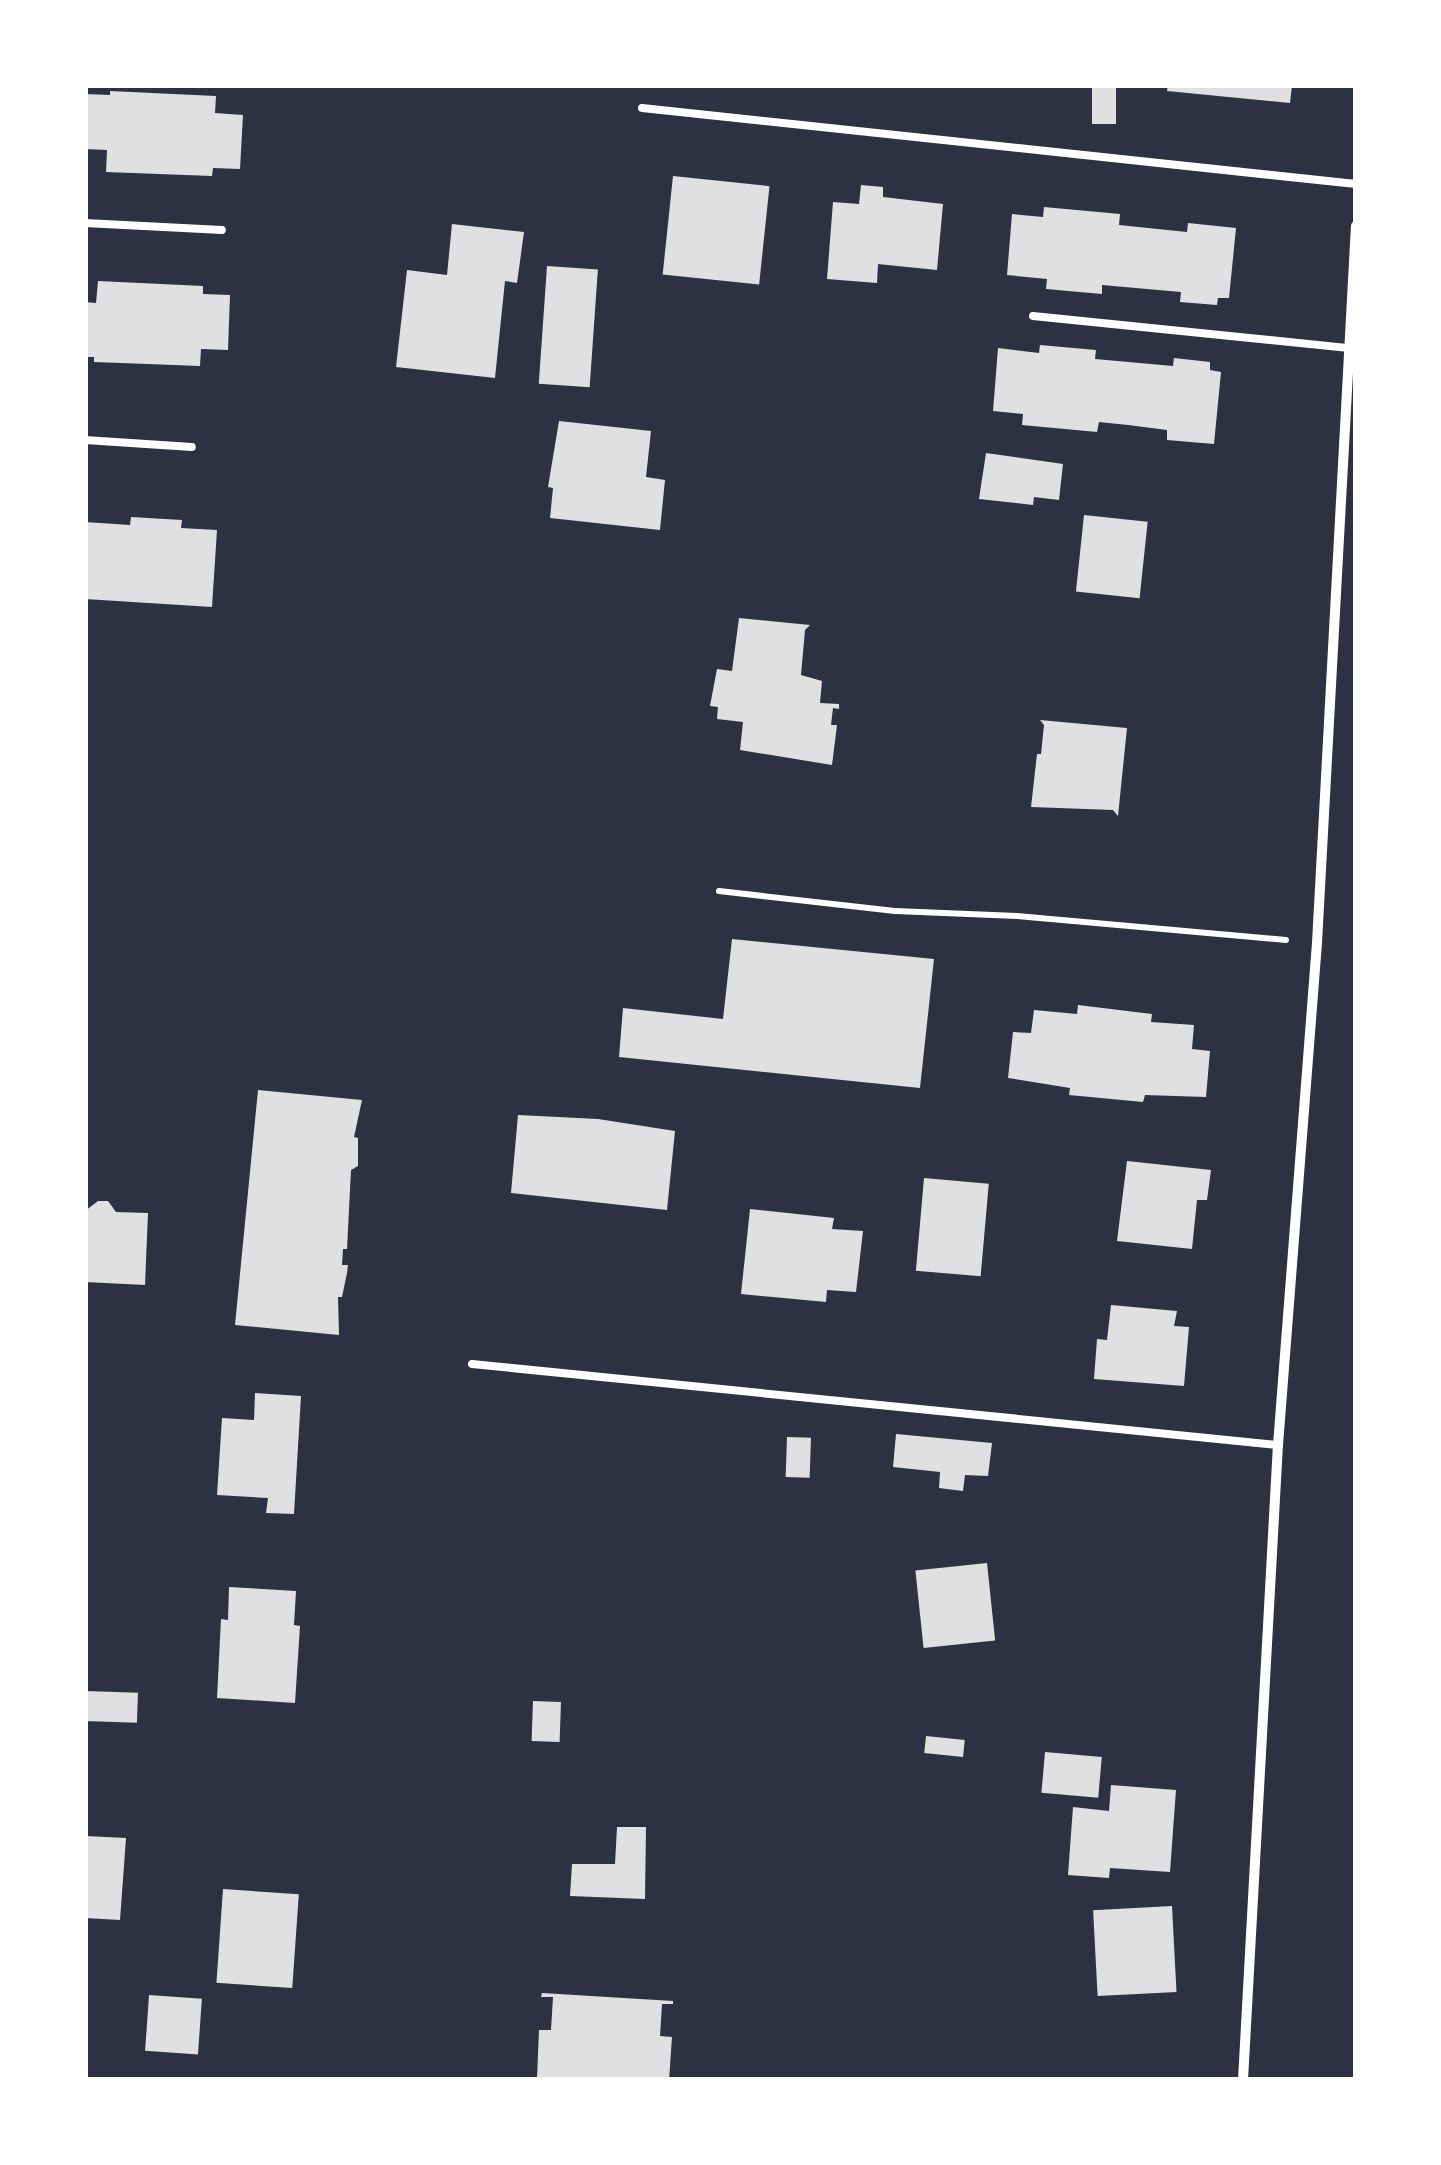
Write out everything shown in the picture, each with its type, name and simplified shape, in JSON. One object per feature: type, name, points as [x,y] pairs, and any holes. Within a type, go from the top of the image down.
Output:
[{"type":"street","points":[[1243,2080],[1278,1445],[1317,943],[1356,226]]},
{"type":"lane","points":[[642,108],[1356,184]]},
{"type":"lane","points":[[85,223],[222,230]]},
{"type":"lane","points":[[1033,316],[1350,348]]},
{"type":"lane","points":[[85,440],[192,447]]},
{"type":"lane","points":[[472,1364],[1278,1445]]},
{"type":"path","points":[[719,890],[895,910],[1017,916],[1317,943]]},
{"type":"building","points":[[1092,85],[1116,85],[1116,124],[1092,124]]},
{"type":"building","points":[[1168,85],[1292,85],[1290,103],[1167,91]]},
{"type":"building","points":[[110,91],[216,96],[215,113],[243,115],[240,169],[213,168],[212,176],[106,172],[107,150],[85,149],[85,94],[110,95]]},
{"type":"building","points":[[673,176],[769,186],[759,285],[663,274]]},
{"type":"building","points":[[861,185],[883,187],[883,197],[943,204],[937,270],[878,264],[877,283],[827,279],[833,202],[859,204]]},
{"type":"building","points":[[1044,207],[1120,214],[1119,225],[1187,232],[1188,223],[1236,228],[1229,298],[1218,298],[1217,305],[1180,302],[1181,292],[1102,285],[1102,294],[1046,289],[1047,279],[1007,275],[1012,214],[1043,217]]},
{"type":"building","points":[[452,224],[524,232],[517,283],[505,281],[495,378],[396,367],[407,270],[447,275]]},
{"type":"building","points":[[547,266],[598,270],[590,387],[539,384]]},
{"type":"building","points":[[98,281],[203,286],[203,294],[230,295],[228,350],[201,349],[200,366],[94,362],[94,357],[85,357],[85,302],[96,303]]},
{"type":"building","points":[[1040,345],[1096,350],[1095,359],[1173,366],[1174,358],[1210,362],[1210,370],[1221,372],[1214,444],[1167,440],[1167,430],[1099,422],[1097,432],[1022,425],[1023,414],[993,411],[998,348],[1039,353]]},
{"type":"building","points":[[559,421],[651,431],[646,477],[665,480],[660,530],[550,518],[553,488],[548,487]]},
{"type":"building","points":[[986,453],[1063,464],[1059,500],[1034,497],[1033,505],[979,499]]},
{"type":"building","points":[[1084,515],[1148,522],[1140,598],[1076,592]]},
{"type":"building","points":[[131,517],[182,520],[181,528],[217,530],[212,607],[85,599],[85,522],[130,525]]},
{"type":"building","points":[[739,618],[810,625],[805,630],[801,675],[822,681],[820,703],[839,704],[839,709],[833,708],[831,725],[837,725],[832,765],[740,750],[743,722],[717,719],[718,707],[710,706],[717,669],[732,671]]},
{"type":"building","points":[[1040,720],[1127,728],[1118,816],[1113,810],[1031,807],[1044,725]]},
{"type":"building","points":[[732,939],[934,959],[920,1088],[619,1057],[623,1008],[723,1019]]},
{"type":"building","points":[[1078,1005],[1152,1014],[1151,1022],[1194,1025],[1192,1049],[1210,1051],[1206,1097],[1145,1095],[1143,1102],[1069,1095],[1070,1088],[1008,1078],[1013,1032],[1031,1033],[1034,1010],[1077,1014]]},
{"type":"building","points":[[258,1090],[362,1100],[354,1137],[358,1138],[358,1166],[351,1170],[347,1249],[343,1249],[342,1265],[348,1265],[342,1297],[338,1297],[339,1335],[235,1325]]},
{"type":"building","points":[[518,1115],[598,1119],[675,1131],[667,1210],[511,1193]]},
{"type":"building","points":[[1127,1161],[1211,1170],[1207,1200],[1197,1200],[1192,1249],[1117,1241]]},
{"type":"building","points":[[924,1178],[989,1184],[981,1276],[916,1271]]},
{"type":"building","points":[[98,1201],[108,1201],[116,1212],[148,1213],[145,1285],[85,1282],[85,1211]]},
{"type":"building","points":[[750,1209],[834,1218],[832,1229],[863,1231],[856,1292],[827,1290],[826,1302],[741,1294]]},
{"type":"building","points":[[1111,1305],[1177,1311],[1174,1326],[1189,1327],[1184,1386],[1094,1379],[1097,1339],[1107,1340]]},
{"type":"building","points":[[255,1393],[301,1396],[294,1514],[266,1513],[268,1498],[217,1495],[222,1418],[254,1420]]},
{"type":"building","points":[[896,1434],[992,1443],[988,1476],[965,1475],[963,1491],[939,1488],[940,1472],[893,1467]]},
{"type":"building","points":[[787,1437],[811,1438],[810,1478],[786,1477]]},
{"type":"building","points":[[987,1563],[995,1641],[924,1648],[915,1571]]},
{"type":"building","points":[[229,1587],[296,1591],[294,1625],[300,1626],[295,1703],[217,1698],[221,1619],[228,1620]]},
{"type":"building","points":[[85,1691],[138,1693],[137,1723],[85,1721]]},
{"type":"building","points":[[533,1701],[561,1702],[560,1742],[532,1741]]},
{"type":"building","points":[[926,1736],[965,1740],[963,1757],[924,1753]]},
{"type":"building","points":[[1045,1752],[1102,1757],[1098,1798],[1041,1793]]},
{"type":"building","points":[[1111,1785],[1176,1790],[1170,1872],[1110,1868],[1109,1878],[1068,1875],[1073,1807],[1109,1811]]},
{"type":"building","points":[[617,1827],[646,1827],[645,1899],[570,1896],[572,1864],[615,1864]]},
{"type":"building","points":[[85,1836],[126,1838],[120,1920],[85,1918]]},
{"type":"building","points":[[223,1889],[299,1894],[292,1988],[216,1983]]},
{"type":"building","points":[[1172,1906],[1177,1992],[1098,1996],[1093,1910]]},
{"type":"building","points":[[542,1993],[673,2001],[662,2004],[660,2036],[672,2037],[669,2080],[537,2078],[539,2030],[551,2030],[553,1997],[541,1997]]},
{"type":"building","points":[[149,1995],[202,1999],[198,2055],[145,2051]]}]
